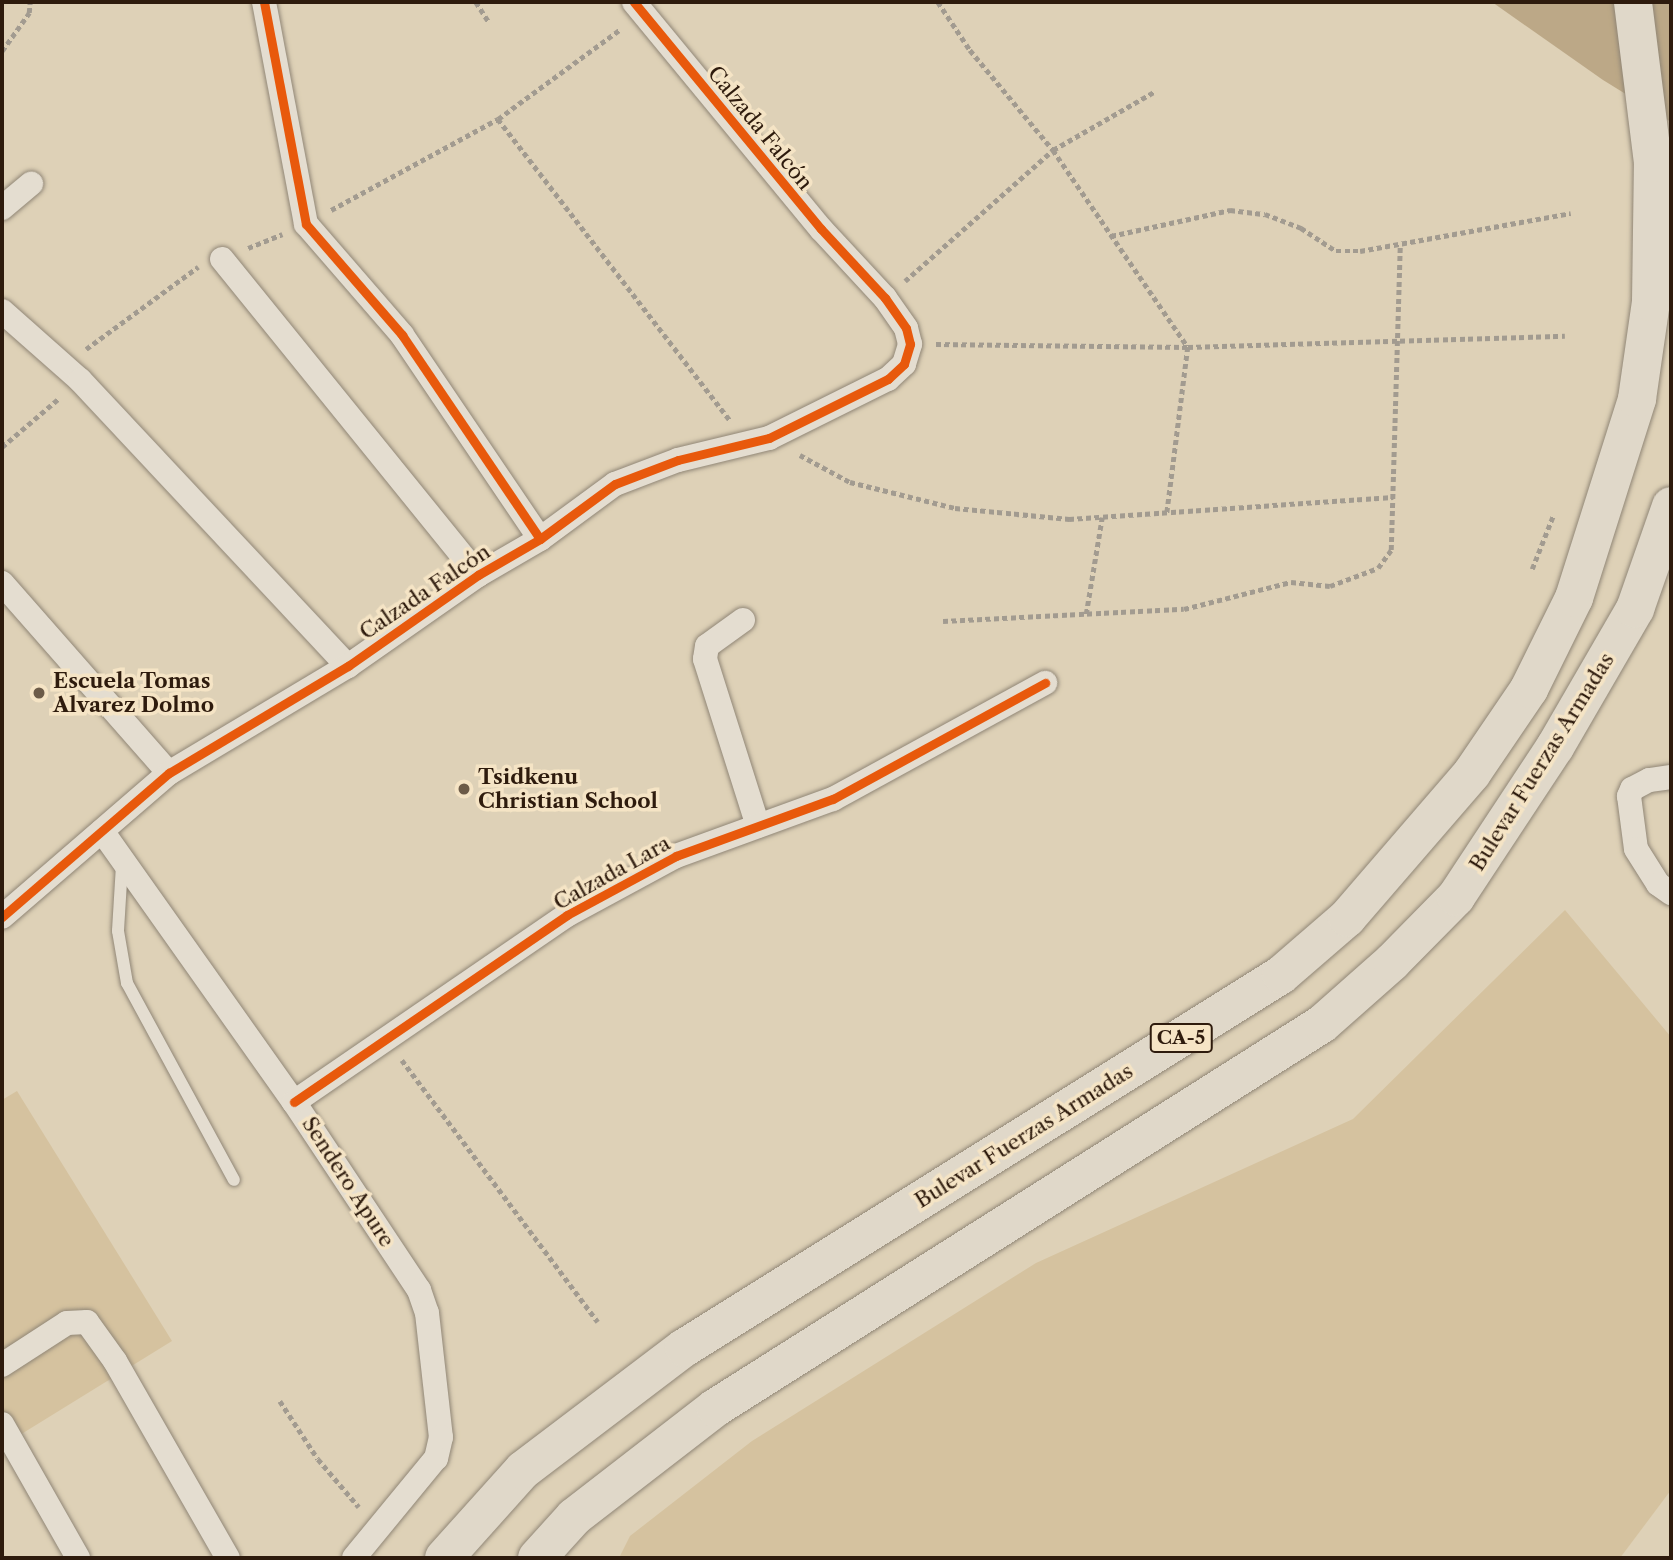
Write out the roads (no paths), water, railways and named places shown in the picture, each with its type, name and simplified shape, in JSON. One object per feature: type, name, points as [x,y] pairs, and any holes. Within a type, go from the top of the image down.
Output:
[{"type":"highway","name":"Bulevar Fuerzas Armadas","points":[[444,1558],[523,1470],[684,1348],[1282,975],[1347,918],[1472,773],[1529,690],[1574,598],[1608,501],[1637,399],[1651,302],[1653,163],[1633,2]]},
{"type":"highway","name":"Bulevar Fuerzas Armadas","points":[[537,1558],[575,1517],[715,1408],[1322,1024],[1392,962],[1456,897],[1522,802],[1635,609],[1671,506]]},
{"type":"street","points":[[264,2],[306,224],[402,335],[540,539]]},
{"type":"street","name":"Calzada Falcón","points":[[2,917],[169,773],[348,666],[478,575],[540,539],[615,484],[678,460],[758,440],[888,379],[904,364],[910,344],[906,328],[885,298],[821,229],[638,7]]},
{"type":"street","points":[[2,208],[30,184]]},
{"type":"street","points":[[222,259],[478,575]]},
{"type":"street","points":[[2,311],[71,374],[348,666]]},
{"type":"street","points":[[2,583],[12,607],[169,773]]},
{"type":"street","points":[[743,620],[707,646],[705,659],[758,826]]},
{"type":"street","name":"Calzada Lara","points":[[295,1101],[568,915],[676,856],[833,799],[1045,682]]},
{"type":"street","points":[[1671,777],[1649,780],[1632,789],[1629,796],[1636,849],[1658,884],[1671,893]]},
{"type":"street","name":"Sendero Apure","points":[[102,831],[295,1101],[419,1290],[428,1313],[441,1437],[436,1458],[354,1558]]},
{"type":"street","points":[[2,1365],[67,1323],[87,1322],[115,1361],[228,1558]]},
{"type":"street","points":[[2,1424],[78,1558]]},
{"type":"lane","points":[[123,861],[118,931],[127,983],[234,1180]]},
{"type":"place","name":"Escuela Tomas Alvarez Dolmo","points":[[39,693]]},
{"type":"place","name":"Tsidkenu Christian School","points":[[464,789]]}]
